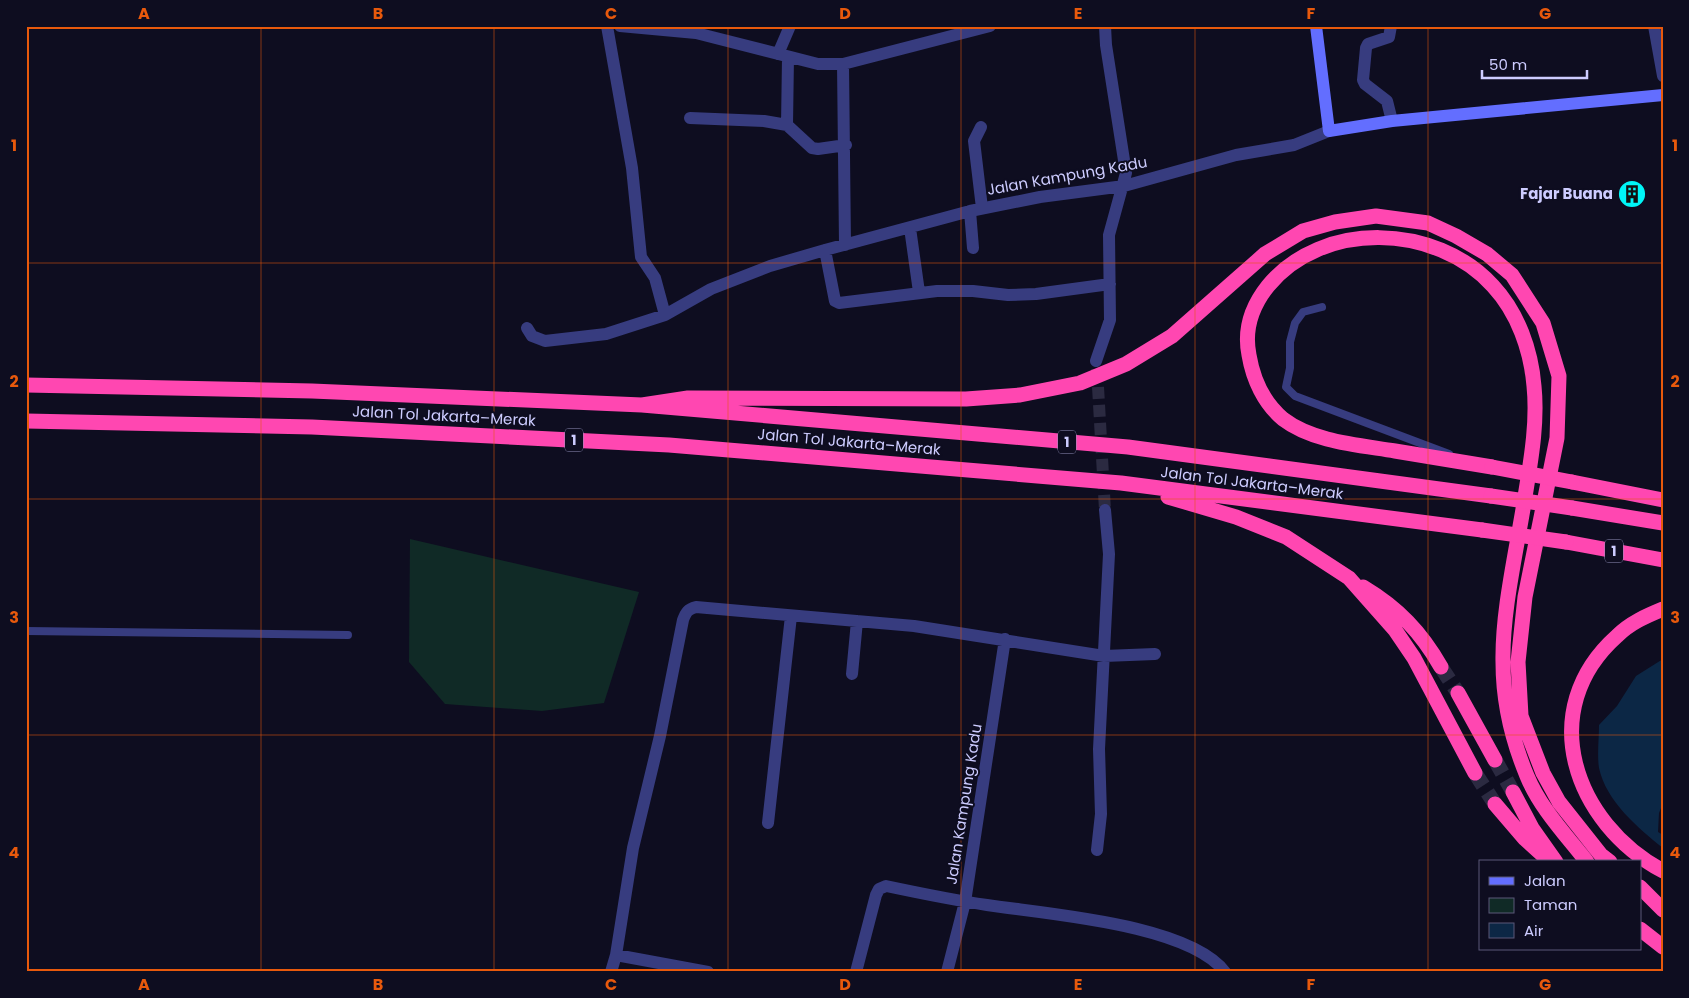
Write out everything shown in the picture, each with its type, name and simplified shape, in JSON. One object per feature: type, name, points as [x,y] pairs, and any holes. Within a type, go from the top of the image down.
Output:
[{"type":"highway","points":[[642,405],[688,398],[966,399],[1020,396],[1080,383],[1126,364],[1172,336],[1266,254],[1303,231],[1335,222],[1376,216],[1428,222],[1487,254],[1512,275],[1543,323],[1559,376],[1557,438],[1523,616],[1518,662],[1521,716],[1558,802],[1601,856],[1607,860]]},
{"type":"highway","points":[[1585,860],[1543,805],[1527,777],[1508,716],[1502,661],[1508,610],[1532,448],[1535,395],[1532,365],[1518,321],[1492,285],[1455,256],[1424,243],[1394,238],[1338,241],[1310,252],[1278,274],[1259,297],[1250,317],[1247,346],[1251,370],[1261,393],[1283,418],[1303,430],[1337,441],[1485,466],[1572,482],[1663,500]]},
{"type":"highway","name":"Jalan Tol Jakarta–Merak","points":[[26,386],[312,391],[642,405],[1128,447],[1491,496],[1663,523]]},
{"type":"highway","name":"Jalan Tol Jakarta–Merak","points":[[26,421],[312,427],[670,445],[1121,483],[1482,530],[1566,542],[1663,560]]},
{"type":"highway","points":[[1121,483],[1236,517],[1286,536],[1387,601],[1411,623],[1427,642],[1441,667]]},
{"type":"highway","points":[[1349,578],[1395,630],[1414,658],[1475,773]]},
{"type":"highway","points":[[1663,609],[1637,620],[1617,636],[1599,655],[1584,678],[1576,696],[1572,715],[1571,737],[1574,760],[1583,787],[1598,814],[1613,834],[1630,850],[1663,871]]},
{"type":"highway","points":[[1458,694],[1496,760]]},
{"type":"highway","points":[[1513,792],[1532,828],[1555,860]]},
{"type":"highway","points":[[1495,804],[1525,839],[1548,860]]},
{"type":"highway","points":[[1642,883],[1663,894]]},
{"type":"highway","points":[[1642,889],[1663,910]]},
{"type":"highway","points":[[1642,931],[1663,947]]},
{"type":"street","points":[[607,26],[632,168],[640,257],[655,278],[665,315]]},
{"type":"street","points":[[620,26],[696,33],[818,64],[844,64],[990,26]]},
{"type":"street","points":[[787,126],[783,56],[790,26]]},
{"type":"street","points":[[1096,361],[1110,320],[1109,235],[1124,186],[1126,173],[1106,44],[1106,26]]},
{"type":"street","points":[[1316,26],[1329,131]]},
{"type":"street","points":[[1391,26],[1389,36],[1372,42],[1366,48],[1364,80],[1365,84],[1387,101],[1392,121]]},
{"type":"street","points":[[1654,26],[1663,76]]},
{"type":"street","points":[[844,64],[846,145],[843,190],[845,245]]},
{"type":"street","name":"Jalan Kampung Kadu","points":[[527,328],[532,336],[545,341],[576,339],[606,334],[665,315],[710,289],[770,266],[825,250],[976,209],[1124,186],[1236,156],[1294,144],[1329,131],[1392,121],[1663,95]]},
{"type":"street","points":[[690,118],[764,122],[787,126],[812,148],[818,150],[846,145]]},
{"type":"street","points":[[973,248],[976,209],[974,141],[981,126]]},
{"type":"street","points":[[910,228],[919,292]]},
{"type":"street","points":[[825,250],[834,301],[839,303],[917,294],[919,292],[972,290],[1025,295],[1110,284]]},
{"type":"street","points":[[1097,850],[1101,814],[1099,749],[1109,554],[1105,510]]},
{"type":"street","points":[[611,972],[616,955],[633,848],[686,611],[696,607],[914,626],[1006,639],[1104,656],[1155,654]]},
{"type":"street","points":[[768,823],[791,616]]},
{"type":"street","points":[[852,674],[857,622]]},
{"type":"street","name":"Jalan Kampung Kadu","points":[[947,972],[965,902],[1006,639]]},
{"type":"street","points":[[856,972],[876,895],[882,887],[1133,928],[1195,948],[1220,965],[1225,972]]},
{"type":"street","points":[[616,955],[708,972]]},
{"type":"lane","points":[[1322,307],[1303,312],[1295,323],[1290,342],[1290,368],[1286,387],[1295,396],[1485,466]]},
{"type":"lane","points":[[26,631],[348,635]]},
{"type":"green space","points":[[410,539],[639,592],[604,703],[542,711],[445,704],[409,662]]},
{"type":"water","points":[[1663,659],[1663,803],[1659,813],[1658,832],[1663,835],[1663,848],[1624,813],[1608,792],[1599,768],[1598,752],[1599,725],[1617,706],[1636,676]]},
{"type":"tunnel","points":[[1097,369],[1105,510]]},
{"type":"tunnel","points":[[1441,667],[1458,693]]},
{"type":"tunnel","points":[[1495,760],[1513,792]]},
{"type":"tunnel","points":[[1475,773],[1495,804]]},
{"type":"place","name":"Fajar Buana","points":[[1632,194]]}]
